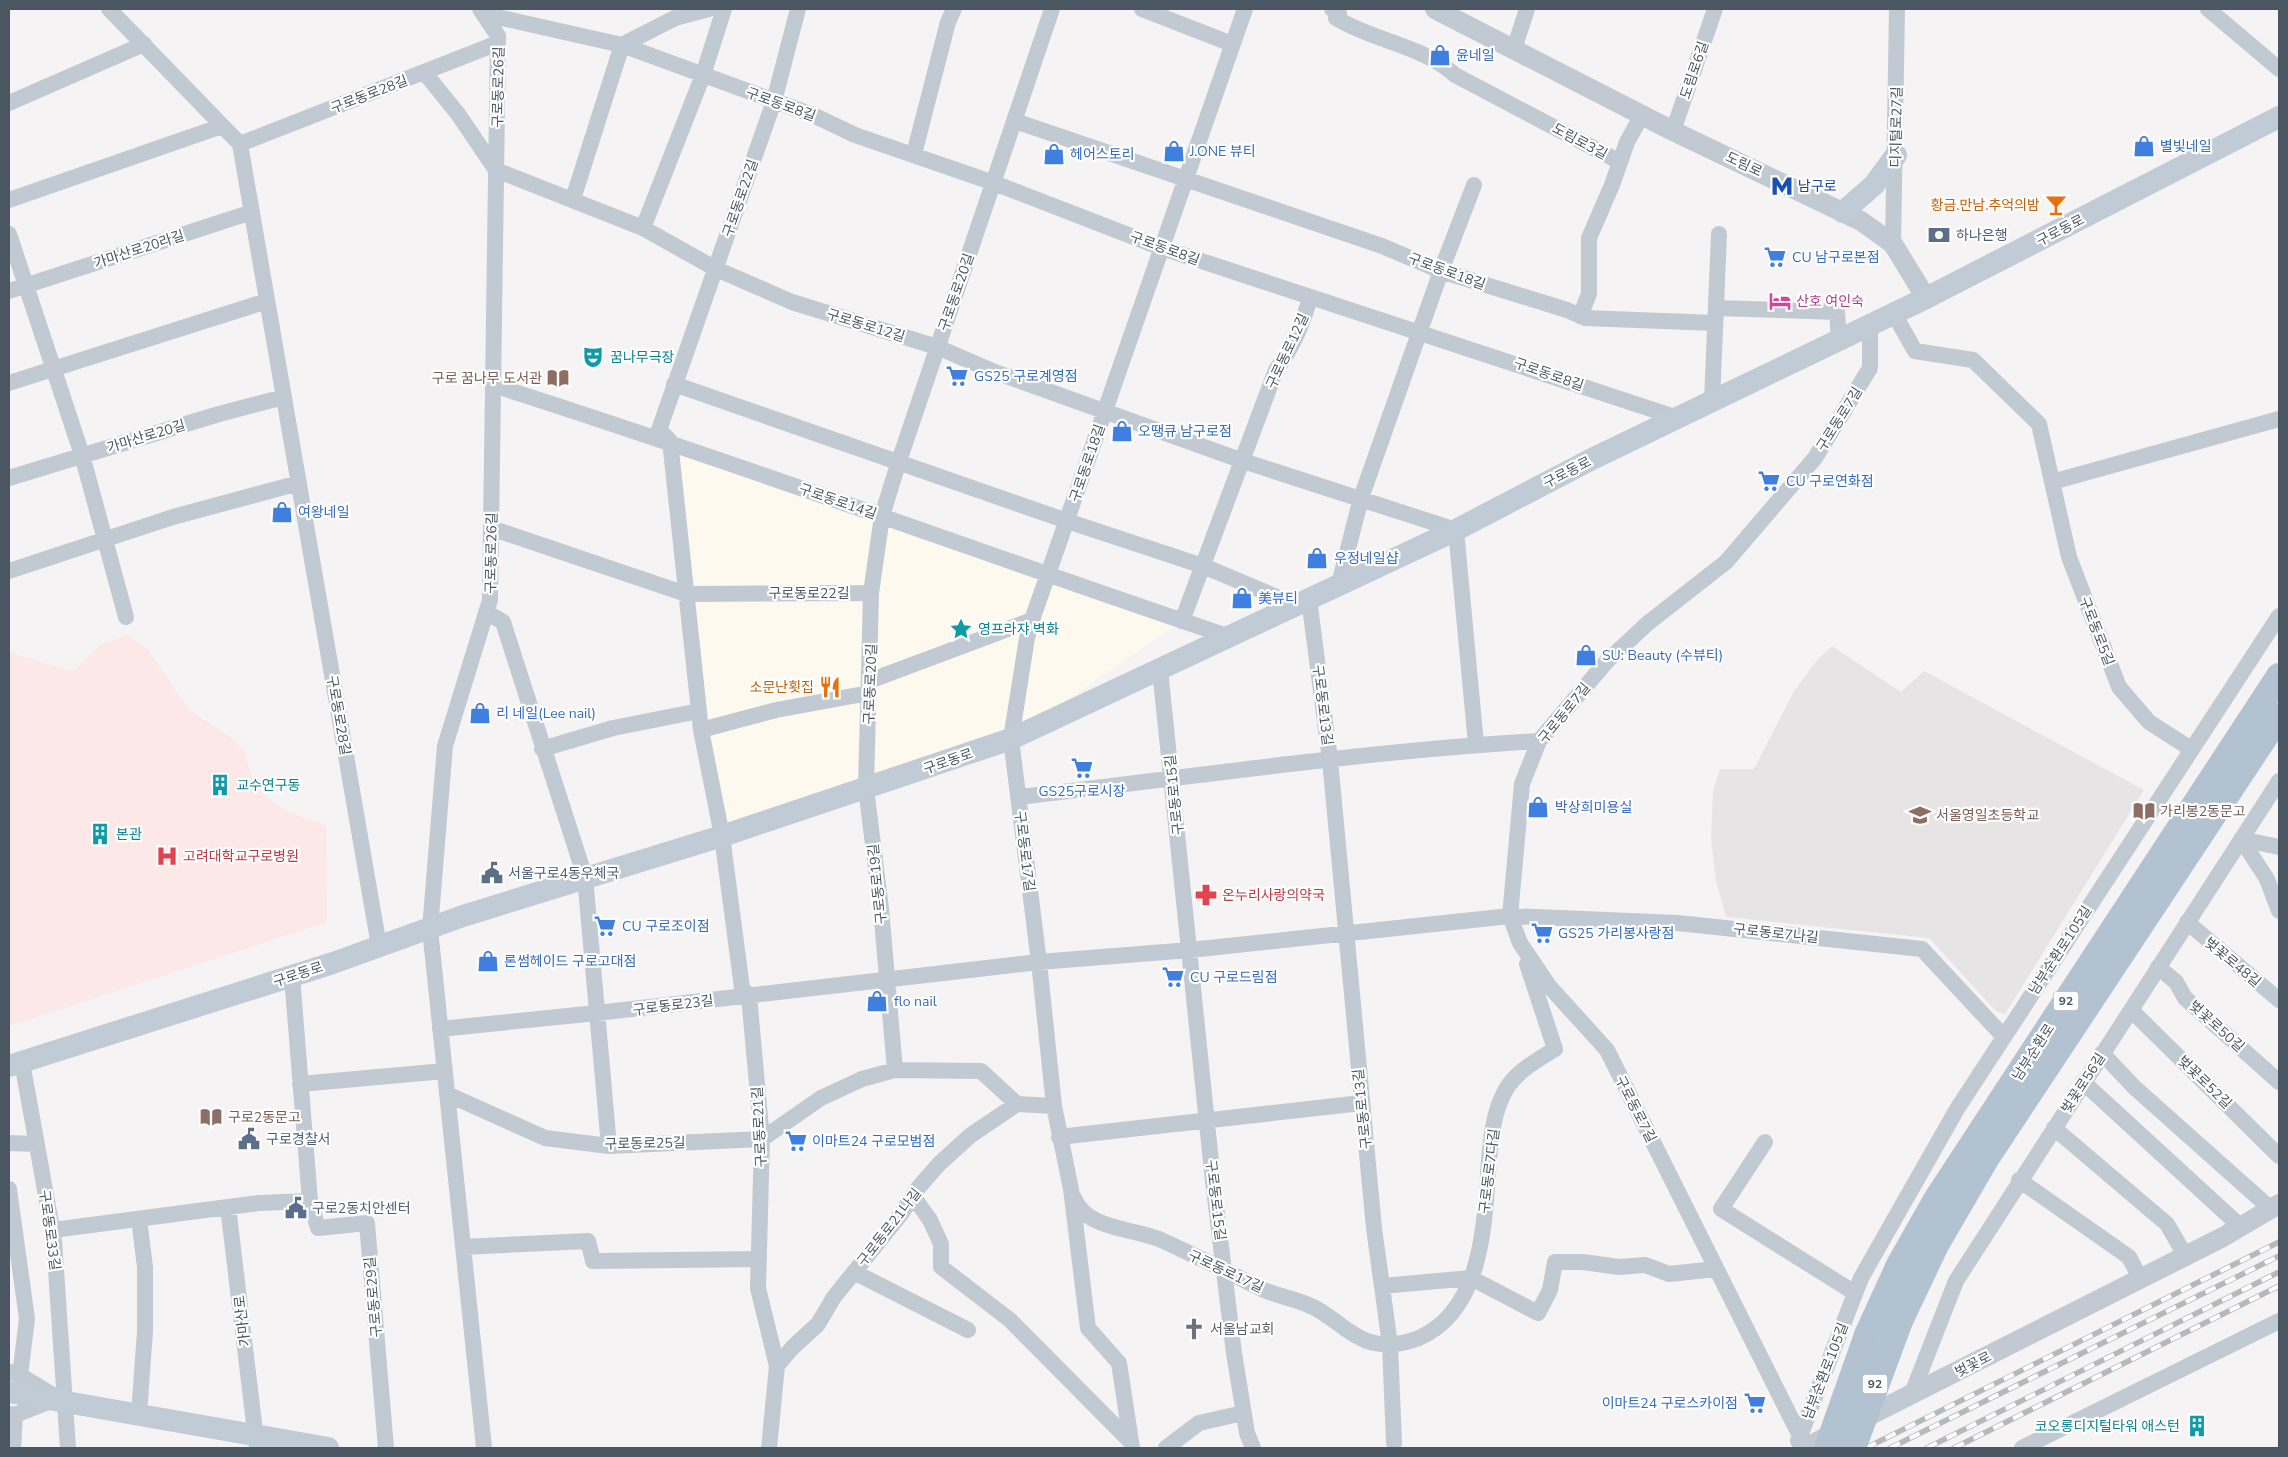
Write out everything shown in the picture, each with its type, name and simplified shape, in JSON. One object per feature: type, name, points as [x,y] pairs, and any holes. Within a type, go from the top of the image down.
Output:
[{"type":"main road","name":"구로동로","points":[[15,1064],[292,976],[585,877],[722,836],[1011,739],[1456,530],[1592,459],[1893,312],[1926,298],[2279,117]]},
{"type":"main road","points":[[1843,212],[1874,185],[1896,155]]},
{"type":"main road","name":"남부순환로","points":[[1827,1448],[1867,1335],[1899,1265],[1937,1198],[2279,676]]},
{"type":"main road","name":"남부순환로","points":[[1853,1448],[1900,1321],[1936,1245],[1986,1159],[2279,716]]},
{"type":"main road","points":[[12,1379],[61,1399],[139,1414],[256,1442],[328,1448]]},
{"type":"street","points":[[109,9],[240,144]]},
{"type":"street","points":[[573,199],[622,46],[676,18],[709,9]]},
{"type":"street","points":[[643,228],[703,75],[724,9]]},
{"type":"street","name":"구로동로22길","points":[[722,836],[701,730],[670,441],[658,430],[774,102],[798,9]]},
{"type":"street","points":[[914,154],[948,22],[954,9]]},
{"type":"street","name":"구로동로20길","points":[[866,788],[871,592],[882,516],[1052,9]]},
{"type":"street","points":[[1142,9],[1232,44]]},
{"type":"street","name":"구로동로18길","points":[[1011,739],[1026,638],[1245,9]]},
{"type":"street","name":"도림로3길","points":[[1332,9],[1339,13],[1336,18],[1354,29],[1442,63],[1450,71],[1620,162],[1589,238],[1589,294],[1580,316]]},
{"type":"street","name":"도림로","points":[[1435,9],[1674,131],[1843,212],[1874,230],[1892,244],[1926,298]]},
{"type":"street","points":[[1514,49],[1528,9]]},
{"type":"street","name":"도림로6길","points":[[1674,131],[1715,9]]},
{"type":"street","name":"디지털로27길","points":[[1892,244],[1896,155],[1897,9]]},
{"type":"street","points":[[2208,9],[2279,69]]},
{"type":"street","name":"구로동로8길","points":[[482,12],[622,46],[813,115],[855,135],[994,183],[1162,248],[1420,331],[1678,418]]},
{"type":"street","name":"구로동로26길","points":[[430,928],[445,746],[490,600],[498,36],[482,12]]},
{"type":"street","name":"구로동로28길","points":[[379,946],[240,144],[498,43]]},
{"type":"street","points":[[9,103],[144,44]]},
{"type":"street","name":"구로동로26길","points":[[424,72],[458,114],[496,170]]},
{"type":"street","points":[[1620,162],[1627,142],[1642,115]]},
{"type":"street","points":[[1015,120],[1186,178]]},
{"type":"street","points":[[9,200],[222,126]]},
{"type":"street","name":"구로동로12길","points":[[496,170],[643,228],[716,269],[792,302],[938,347],[995,372],[1243,461],[1456,530]]},
{"type":"street","name":"구로동로18길","points":[[1186,178],[1382,246],[1441,271],[1585,318],[1715,316]]},
{"type":"street","points":[[1339,584],[1361,498],[1441,271],[1474,185]]},
{"type":"street","name":"가마산로20라길","points":[[9,290],[252,212]]},
{"type":"street","points":[[9,234],[82,455],[126,617]]},
{"type":"street","points":[[1712,401],[1719,234]]},
{"type":"street","name":"구로동로12길","points":[[1243,461],[1276,370],[1287,355],[1303,323],[1310,296]]},
{"type":"street","points":[[9,383],[267,301]]},
{"type":"street","points":[[1715,316],[1837,312],[1839,340]]},
{"type":"street","name":"구로동로5길","points":[[1893,312],[1915,351],[1973,360],[2039,424],[2069,557],[2119,687],[2149,722],[2191,749]]},
{"type":"street","name":"구로동로7길","points":[[1800,1444],[1716,1269],[1607,1050],[1549,986],[1520,943],[1510,916],[1522,784],[1539,741],[1607,661],[1648,623],[1726,562],[1815,458],[1870,368],[1870,324]]},
{"type":"street","points":[[674,384],[898,464],[1203,566],[1303,602]]},
{"type":"street","name":"구로동로14길","points":[[493,385],[670,441],[1048,576],[1230,637]]},
{"type":"street","name":"가마산로20길","points":[[9,478],[220,414],[284,398]]},
{"type":"street","points":[[2052,482],[2279,419]]},
{"type":"street","points":[[1182,621],[1243,461]]},
{"type":"street","points":[[9,571],[174,516],[299,483]]},
{"type":"street","name":"구로동로22길","points":[[491,528],[686,594],[871,592]]},
{"type":"street","points":[[1456,530],[1476,744]]},
{"type":"street","name":"구로동로13길","points":[[1303,602],[1330,760],[1362,1103],[1390,1345],[1394,1443]]},
{"type":"street","points":[[486,612],[503,622],[542,750],[585,877],[609,1146]]},
{"type":"street","name":"남부순환로105길","points":[[1800,1444],[1861,1278],[1957,1109],[2279,616]]},
{"type":"street","points":[[701,730],[869,687],[1032,620]]},
{"type":"street","name":"구로동로15길","points":[[1160,670],[1207,1121],[1234,1353],[1247,1433],[1253,1448]]},
{"type":"street","points":[[542,750],[613,728],[699,711]]},
{"type":"street","name":"구로동로17길","points":[[1011,739],[1039,962],[1054,1106],[1071,1189],[1088,1328],[1119,1363],[1131,1445]]},
{"type":"street","points":[[1019,797],[1476,744],[1539,741]]},
{"type":"street","name":"벚꽃로56길","points":[[1911,1396],[1956,1281],[2019,1180],[2279,781]]},
{"type":"street","name":"구로동로19길","points":[[866,788],[881,910],[895,1070]]},
{"type":"street","name":"구로동로21길","points":[[722,836],[742,988],[749,996],[762,1139],[758,1288],[777,1366],[769,1448]]},
{"type":"street","points":[[2241,839],[2279,847]]},
{"type":"street","points":[[2241,839],[2266,879],[2279,911]]},
{"type":"street","points":[[749,996],[1039,962],[1190,950],[1510,916]]},
{"type":"street","name":"구로동로7나길","points":[[1510,916],[1678,923],[1922,949],[2004,1037]]},
{"type":"street","name":"벚꽃로48길","points":[[2187,922],[2279,1000]]},
{"type":"street","points":[[430,928],[484,1448]]},
{"type":"street","name":"구로동로7다길","points":[[1390,1345],[1412,1340],[1432,1332],[1451,1316],[1470,1286],[1482,1233],[1490,1142],[1499,1106],[1508,1086],[1528,1066],[1555,1049],[1520,943]]},
{"type":"street","name":"벚꽃로50길","points":[[2158,967],[2176,982],[2186,998],[2279,1082]]},
{"type":"street","name":"구로동로29길","points":[[292,976],[310,1201],[318,1228],[367,1223],[386,1448]]},
{"type":"street","name":"구로동로23길","points":[[597,1014],[749,996]]},
{"type":"street","name":"벚꽃로52길","points":[[2130,1010],[2279,1156]]},
{"type":"street","points":[[440,1028],[597,1014]]},
{"type":"street","name":"벚꽃로","points":[[1800,1444],[1911,1396],[2241,1226],[2275,1206],[2134,1087],[2102,1054]]},
{"type":"street","name":"구로동로33길","points":[[15,1064],[37,1144],[53,1230],[61,1399],[68,1448]]},
{"type":"street","points":[[762,1139],[822,1098],[862,1079],[895,1070],[981,1071],[1017,1104],[1054,1106]]},
{"type":"street","points":[[300,1084],[445,1071]]},
{"type":"street","points":[[2083,1082],[2241,1226]]},
{"type":"street","name":"구로동로25길","points":[[447,1094],[544,1138],[609,1146],[762,1139]]},
{"type":"street","points":[[1059,1137],[1362,1103]]},
{"type":"street","name":"구로동로21나길","points":[[777,1366],[792,1348],[818,1324],[834,1297],[939,1164],[971,1135],[1017,1104]]},
{"type":"street","points":[[2054,1128],[2167,1224],[2185,1255]]},
{"type":"street","points":[[1765,1142],[1721,1209],[1855,1293]]},
{"type":"street","points":[[9,1143],[37,1144]]},
{"type":"street","points":[[2019,1180],[2129,1257],[2140,1278]]},
{"type":"street","points":[[9,1189],[18,1242],[27,1319],[12,1379]]},
{"type":"street","name":"구로동로17길","points":[[1071,1189],[1079,1210],[1100,1222],[1158,1239],[1225,1269],[1244,1281],[1316,1308],[1336,1324],[1368,1341],[1390,1345]]},
{"type":"street","name":"구로동로17길","points":[[913,1196],[930,1220],[941,1244],[941,1267],[1010,1320],[1131,1445]]},
{"type":"street","points":[[53,1230],[228,1207],[310,1201]]},
{"type":"street","name":"가마산로","points":[[228,1207],[256,1442]]},
{"type":"street","points":[[138,1219],[145,1267],[145,1331],[139,1414]]},
{"type":"street","points":[[463,1247],[588,1241],[593,1261],[759,1259]]},
{"type":"street","points":[[1382,1286],[1471,1278],[1538,1313],[1550,1290],[1555,1262],[1583,1262],[1619,1267],[1644,1265],[1669,1274],[1686,1274],[1716,1269]]},
{"type":"street","points":[[854,1272],[968,1330]]},
{"type":"street","points":[[2022,1448],[2279,1321]]},
{"type":"street","points":[[13,1448],[12,1415],[61,1399]]},
{"type":"street","points":[[1166,1448],[1199,1423],[1244,1413]]},
{"type":"shaded area","points":[[670,441],[1182,621],[1011,739],[729,829],[699,711]]},
{"type":"shaded area","name":"고려대학교구로병원","points":[[128,635],[148,650],[189,710],[233,739],[245,753],[254,786],[282,809],[326,826],[327,922],[9,1026],[9,652],[73,672],[100,645]]},
{"type":"shaded area","name":"서울영일초등학교","points":[[1832,646],[1901,692],[1924,671],[2144,790],[2005,1014],[1996,1011],[1929,938],[1726,917],[1716,881],[1711,839],[1713,791],[1720,769],[1754,769],[1793,693],[1817,660]]},
{"type":"railway","points":[[1866,1448],[2279,1242]]},
{"type":"railway","points":[[1890,1448],[2279,1256]]},
{"type":"railway","points":[[1927,1448],[2279,1272]]},
{"type":"railway","points":[[1954,1448],[2279,1286]]},
{"type":"place","name":"윤네일","points":[[1440,55]]},
{"type":"place","name":"별빛네일","points":[[2144,146]]},
{"type":"place","name":"J.ONE 뷰티","points":[[1174,151]]},
{"type":"place","name":"헤어스토리","points":[[1054,154]]},
{"type":"place","name":"남구로","points":[[1782,186]]},
{"type":"place","name":"황금.만남.추억의밤","points":[[2056,205]]},
{"type":"place","name":"하나은행","points":[[1939,235]]},
{"type":"place","name":"CU 남구로본점","points":[[1775,257]]},
{"type":"place","name":"산호 여인숙","points":[[1780,301]]},
{"type":"place","name":"꿈나무극장","points":[[593,357]]},
{"type":"place","name":"GS25 구로계영점","points":[[957,376]]},
{"type":"place","name":"구로 꿈나무 도서관","points":[[558,378]]},
{"type":"place","name":"오땡큐 남구로점","points":[[1122,431]]},
{"type":"place","name":"CU 구로연화점","points":[[1769,481]]},
{"type":"place","name":"여왕네일","points":[[282,512]]},
{"type":"place","name":"우정네일샵","points":[[1317,558]]},
{"type":"place","name":"美뷰티","points":[[1242,598]]},
{"type":"place","name":"영프라쟈 벽화","points":[[961,629]]},
{"type":"place","name":"SU: Beauty (수뷰티)","points":[[1586,655]]},
{"type":"place","name":"소문난횟집","points":[[830,687]]},
{"type":"place","name":"리 네일(Lee nail)","points":[[480,713]]},
{"type":"place","name":"GS25구로시장","points":[[1082,768]]},
{"type":"place","name":"교수연구동","points":[[220,785]]},
{"type":"place","name":"박상희미용실","points":[[1538,807]]},
{"type":"place","name":"가리봉2동문고","points":[[2144,811]]},
{"type":"place","name":"서울영일초등학교","points":[[1920,815]]},
{"type":"place","name":"본관","points":[[100,834]]},
{"type":"place","name":"고려대학교구로병원","points":[[167,856]]},
{"type":"place","name":"서울구로4동우체국","points":[[492,873]]},
{"type":"place","name":"온누리사랑의약국","points":[[1206,895]]},
{"type":"place","name":"CU 구로조이점","points":[[605,926]]},
{"type":"place","name":"GS25 가리봉사랑점","points":[[1542,933]]},
{"type":"place","name":"론썸헤이드 구로고대점","points":[[488,961]]},
{"type":"place","name":"CU 구로드림점","points":[[1173,977]]},
{"type":"place","name":"flo nail","points":[[877,1001]]},
{"type":"place","name":"구로2동문고","points":[[211,1117]]},
{"type":"place","name":"구로경찰서","points":[[249,1139]]},
{"type":"place","name":"이마트24 구로모범점","points":[[796,1141]]},
{"type":"place","name":"구로2동치안센터","points":[[296,1208]]},
{"type":"place","name":"서울남교회","points":[[1194,1329]]},
{"type":"place","name":"이마트24 구로스카이점","points":[[1755,1403]]},
{"type":"place","name":"코오롱디지털타워 애스턴","points":[[2197,1426]]}]
